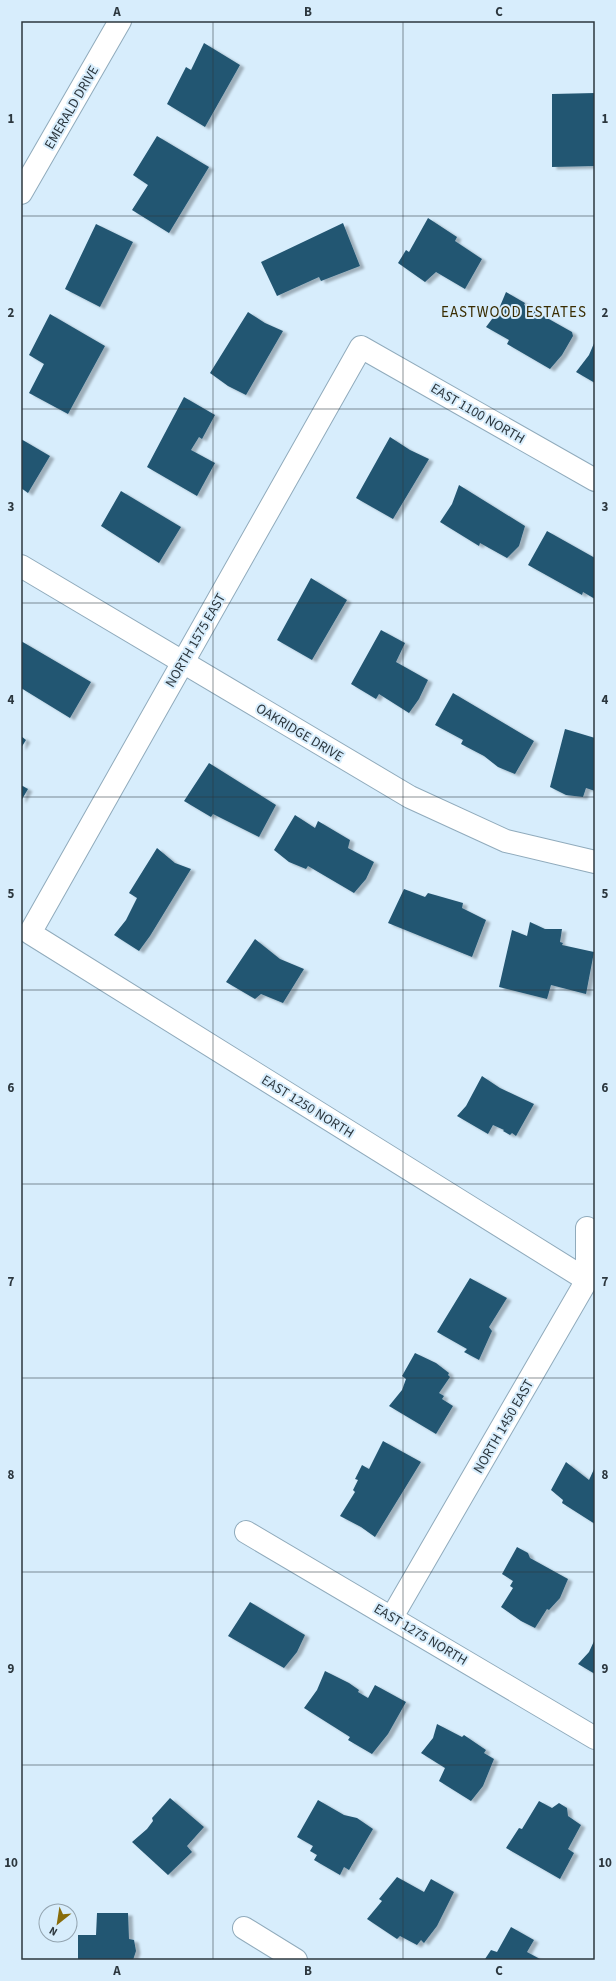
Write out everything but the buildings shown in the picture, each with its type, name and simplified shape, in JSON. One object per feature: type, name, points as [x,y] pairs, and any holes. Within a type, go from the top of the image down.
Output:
[{"type":"street","name":"EMERALD DRIVE","points":[[21,193],[120,21]]},
{"type":"street","name":"EAST 1100 NORTH","points":[[361,347],[595,480]]},
{"type":"street","name":"NORTH 1575 EAST","points":[[30,933],[361,347]]},
{"type":"street","name":"OAKRIDGE DRIVE","points":[[21,566],[410,797],[506,841],[595,862]]},
{"type":"street","name":"EAST 1250 NORTH","points":[[30,933],[587,1280]]},
{"type":"street","points":[[586,1228],[587,1280]]},
{"type":"street","name":"NORTH 1450 EAST","points":[[392,1617],[587,1280]]},
{"type":"street","name":"EAST 1275 NORTH","points":[[246,1532],[595,1738]]},
{"type":"street","points":[[244,1928],[296,1960]]},
{"type":"district","name":"EASTWOOD ESTATES","points":[[514,312]]}]
